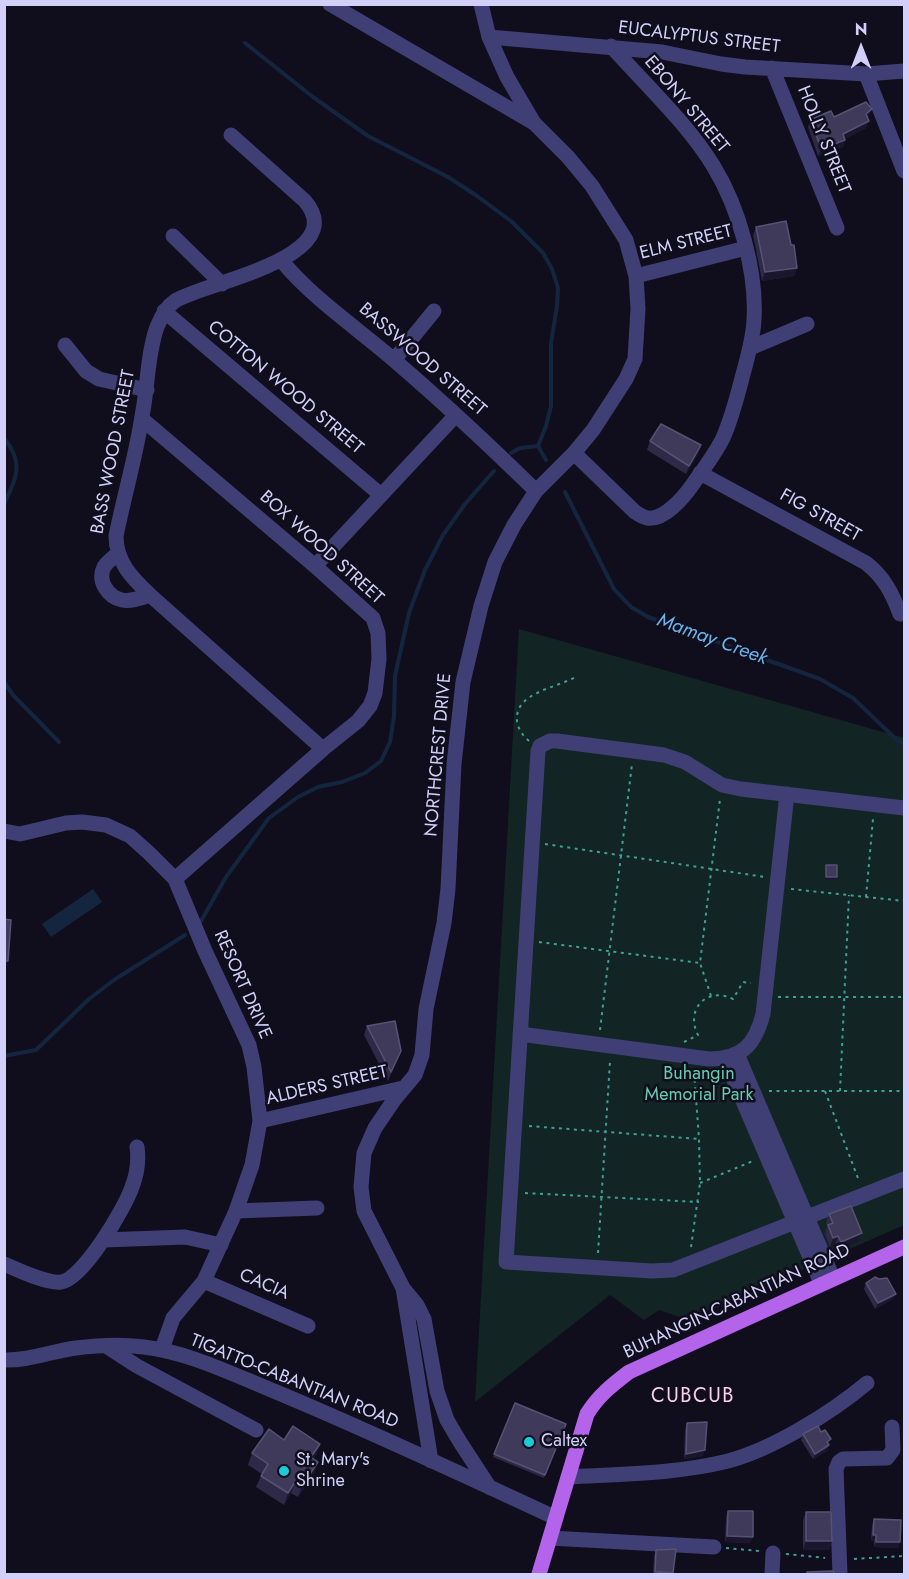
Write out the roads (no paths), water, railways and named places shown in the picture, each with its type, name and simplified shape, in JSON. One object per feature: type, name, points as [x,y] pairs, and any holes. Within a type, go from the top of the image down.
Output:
[{"type":"main road","name":"BUHANGIN-CABANTIAN ROAD","points":[[539,1575],[587,1414],[605,1390],[629,1372],[904,1247]]},
{"type":"street","points":[[330,4],[534,123]]},
{"type":"street","name":"NORTHCREST DRIVE","points":[[481,4],[489,37],[507,77],[534,123],[568,157],[592,186],[626,240],[636,276],[638,309],[635,359],[626,380],[593,430],[574,453],[536,491],[514,525],[495,562],[481,606],[463,682],[454,764],[448,889],[444,923],[426,1009],[422,1055],[415,1075],[375,1128],[364,1153],[361,1187],[364,1211],[402,1288],[427,1380],[447,1420],[490,1488]]},
{"type":"street","name":"EUCALYPTUS STREET","points":[[489,37],[611,46],[662,52],[721,64],[866,74],[904,71]]},
{"type":"street","name":"EBONY STREET","points":[[574,453],[635,512],[647,518],[658,517],[668,511],[691,488],[722,440],[733,413],[750,348],[754,320],[754,284],[746,248],[735,212],[714,167],[685,129],[611,46]]},
{"type":"street","name":"HOLLY STREET","points":[[772,68],[837,228]]},
{"type":"street","points":[[866,74],[904,171]]},
{"type":"street","points":[[164,311],[174,301],[183,297],[281,260],[307,241],[314,231],[315,223],[311,207],[231,135]]},
{"type":"street","points":[[173,236],[222,284]]},
{"type":"street","name":"ELM STREET","points":[[636,276],[746,248]]},
{"type":"street","name":"BASSWOOD STREET","points":[[281,260],[303,284],[456,415],[536,491]]},
{"type":"street","name":"BASS WOOD STREET","points":[[164,311],[153,344],[142,419],[116,536],[117,554],[129,574],[150,595],[323,749]]},
{"type":"street","name":"COTTON WOOD STREET","points":[[164,311],[381,495]]},
{"type":"street","points":[[394,360],[434,311]]},
{"type":"street","points":[[750,348],[807,324]]},
{"type":"street","points":[[65,345],[86,371],[99,379],[147,390]]},
{"type":"street","points":[[315,566],[456,415]]},
{"type":"street","name":"BOX WOOD STREET","points":[[142,419],[373,618],[378,633],[375,693],[370,706],[358,721],[175,879]]},
{"type":"street","name":"FIG STREET","points":[[700,473],[879,573],[900,614]]},
{"type":"street","points":[[117,554],[104,568],[102,576],[107,591],[122,600],[150,595]]},
{"type":"street","points":[[904,808],[722,785],[685,762],[664,755],[557,741],[544,742],[540,746],[506,1262],[662,1271],[688,1265],[904,1179]]},
{"type":"street","points":[[520,1034],[693,1058],[731,1057],[746,1048],[759,1027],[766,990],[776,883],[788,794]]},
{"type":"street","name":"RESORT DRIVE","points":[[4,831],[20,834],[82,822],[106,825],[130,836],[175,879],[205,951],[249,1045],[260,1121],[252,1165],[236,1211],[204,1281],[173,1318],[162,1349]]},
{"type":"street","points":[[731,1057],[752,1091],[755,1114]]},
{"type":"street","points":[[731,1057],[773,1160],[827,1281]]},
{"type":"street","name":"ALDERS STREET","points":[[260,1121],[403,1088]]},
{"type":"street","points":[[4,1264],[39,1277],[62,1282],[83,1266],[104,1240],[132,1188],[139,1161],[137,1147]]},
{"type":"street","points":[[236,1211],[317,1208]]},
{"type":"street","points":[[104,1240],[185,1237],[221,1245]]},
{"type":"street","name":"CACIA","points":[[204,1281],[308,1326]]},
{"type":"street","points":[[106,1346],[137,1366],[256,1430]]},
{"type":"street","name":"TIGATTO-CABANTIAN ROAD","points":[[4,1360],[44,1356],[75,1348],[142,1346],[162,1349],[219,1369],[333,1415],[556,1518]]},
{"type":"street","name":"NORTHCREST DRIVE","points":[[427,1380],[431,1461]]},
{"type":"street","points":[[568,1478],[697,1467],[730,1460],[766,1446],[796,1430],[844,1402],[867,1383]]},
{"type":"street","points":[[840,1567],[836,1469],[843,1459],[887,1458],[893,1449],[892,1427]]},
{"type":"street","points":[[550,1538],[714,1546]]},
{"type":"street","points":[[772,1575],[773,1553]]},
{"type":"water","points":[[93,889],[102,902],[51,937],[42,924]]},
{"type":"waterway","points":[[245,43],[313,97],[368,136],[448,177],[477,196],[511,221],[543,253],[552,269],[558,288],[551,343],[551,406],[538,446]]},
{"type":"waterway","points":[[4,438],[11,447],[16,463],[15,479],[4,504]]},
{"type":"waterway","name":"Mamay Creek","points":[[538,446],[546,460]]},
{"type":"waterway","points":[[511,453],[520,448],[538,446]]},
{"type":"waterway","points":[[201,921],[226,877],[269,818],[298,797],[318,787],[342,782],[365,773],[381,761],[390,742],[394,716],[395,676],[409,613],[425,570],[443,535],[465,504],[494,471]]},
{"type":"waterway","name":"Mamay Creek","points":[[565,492],[614,589],[631,607],[648,617],[820,679],[853,698],[904,744]]},
{"type":"waterway","points":[[4,565],[4,593]]},
{"type":"waterway","points":[[4,682],[13,695],[59,742]]},
{"type":"waterway","points":[[4,1056],[36,1050],[89,999],[114,980],[185,935]]},
{"type":"place","name":"Caltex","points":[[529,1442]]},
{"type":"place","name":"St. Mary's Shrine","points":[[284,1471]]},
{"type":"district","name":"CUBCUB","points":[[693,1397]]},
{"type":"park label","name":"Buhangin Memorial Park","points":[[699,1085]]}]
